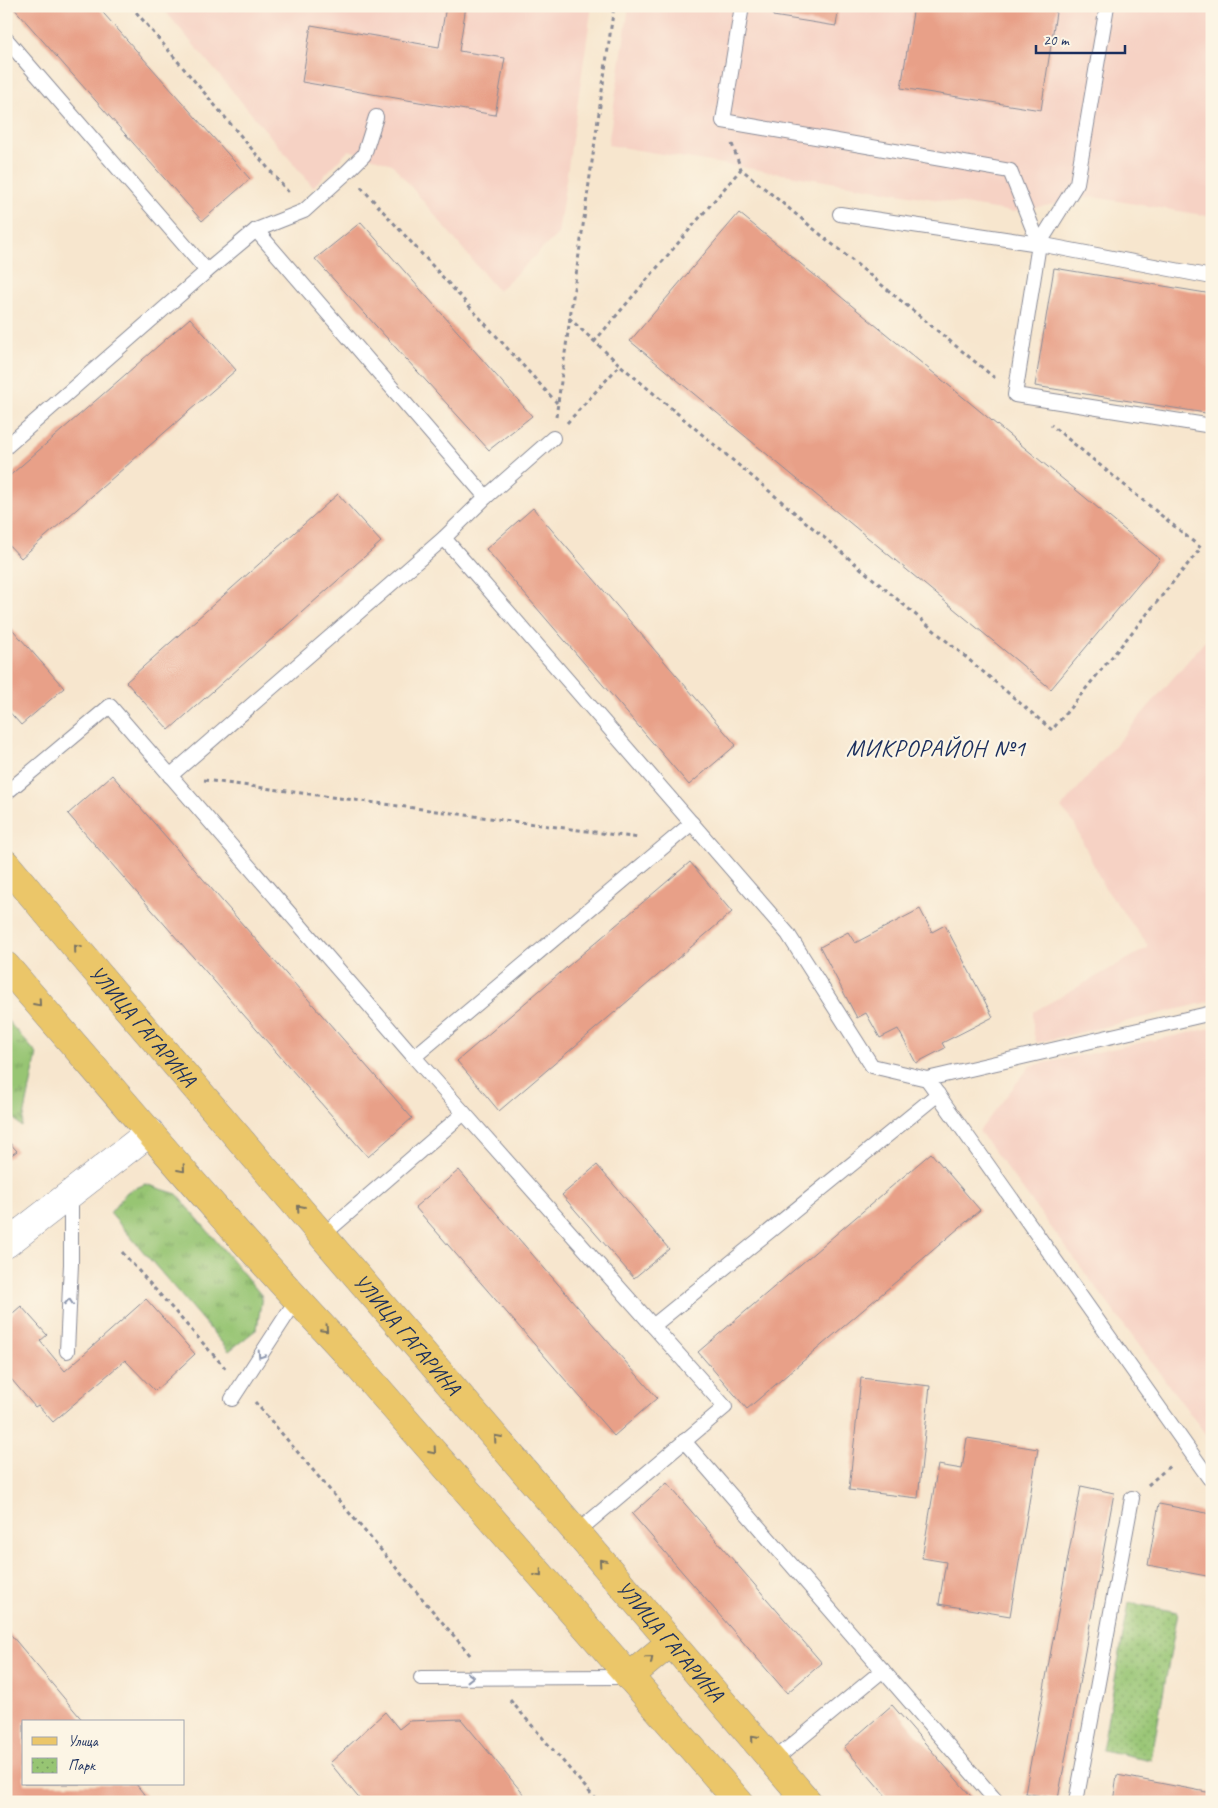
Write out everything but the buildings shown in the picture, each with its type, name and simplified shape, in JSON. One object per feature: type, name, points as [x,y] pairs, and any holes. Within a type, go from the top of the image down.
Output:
[{"type":"main road","name":"УЛИЦА ГАГАРИНА","points":[[6,864],[110,988],[808,1802]]},
{"type":"main road","points":[[6,966],[297,1299],[351,1357],[739,1802]]},
{"type":"main road","points":[[629,1677],[671,1642]]},
{"type":"street","points":[[6,1244],[150,1132]]},
{"type":"lane","points":[[742,6],[723,121],[1010,171],[1039,244]]},
{"type":"lane","points":[[1108,6],[1077,183],[1039,244],[1015,395],[1212,426]]},
{"type":"lane","points":[[6,39],[207,271]]},
{"type":"lane","points":[[6,447],[256,230],[304,211],[364,155],[376,117]]},
{"type":"lane","points":[[840,214],[1039,244],[1212,277]]},
{"type":"lane","points":[[256,230],[486,497]]},
{"type":"lane","points":[[170,776],[444,538],[486,497],[552,438]]},
{"type":"lane","points":[[444,538],[788,934],[872,1066],[928,1079],[1212,1013]]},
{"type":"lane","points":[[6,793],[110,706],[464,1113],[725,1406],[577,1532]]},
{"type":"lane","points":[[414,1056],[692,823]]},
{"type":"lane","points":[[928,1079],[1209,1478],[1212,1478]]},
{"type":"lane","points":[[653,1326],[938,1094]]},
{"type":"lane","points":[[323,1236],[464,1113]]},
{"type":"lane","points":[[67,1351],[71,1264],[71,1193]]},
{"type":"lane","points":[[232,1399],[297,1299]]},
{"type":"lane","points":[[684,1441],[997,1802]]},
{"type":"lane","points":[[1076,1802],[1132,1498]]},
{"type":"lane","points":[[773,1761],[883,1670]]},
{"type":"lane","points":[[421,1678],[629,1677]]},
{"type":"path","points":[[131,6],[304,211]]},
{"type":"path","points":[[552,438],[614,6]]},
{"type":"path","points":[[569,318],[594,342],[620,366],[1052,730],[1201,548],[741,169],[594,342]]},
{"type":"path","points":[[347,172],[558,403]]},
{"type":"path","points":[[552,438],[620,366]]},
{"type":"path","points":[[170,776],[669,842]]},
{"type":"path","points":[[122,1252],[241,1386],[598,1802]]},
{"type":"path","points":[[1132,1498],[1189,1449]]},
{"type":"shaded area","points":[[161,6],[592,6],[558,234],[498,291],[392,164],[349,150],[313,187]]},
{"type":"shaded area","points":[[629,6],[1212,6],[1212,199],[1209,216],[1093,197],[1012,212],[608,145]]},
{"type":"shaded area","points":[[1212,633],[1212,1001],[1037,1043],[1033,1032],[1033,1012],[1149,947],[1103,885],[1074,823],[1061,808]]},
{"type":"shaded area","points":[[1212,1028],[1212,1443],[979,1131],[1030,1066]]},
{"type":"green space","points":[[6,1019],[37,1054],[22,1127],[6,1109]]},
{"type":"green space","points":[[145,1184],[177,1194],[262,1296],[257,1329],[229,1351],[110,1213],[127,1192]]},
{"type":"green space","points":[[1129,1603],[1178,1612],[1151,1760],[1102,1750]]},
{"type":"district","name":"МИКРОРАЙОН №1","points":[[936,748]]}]
